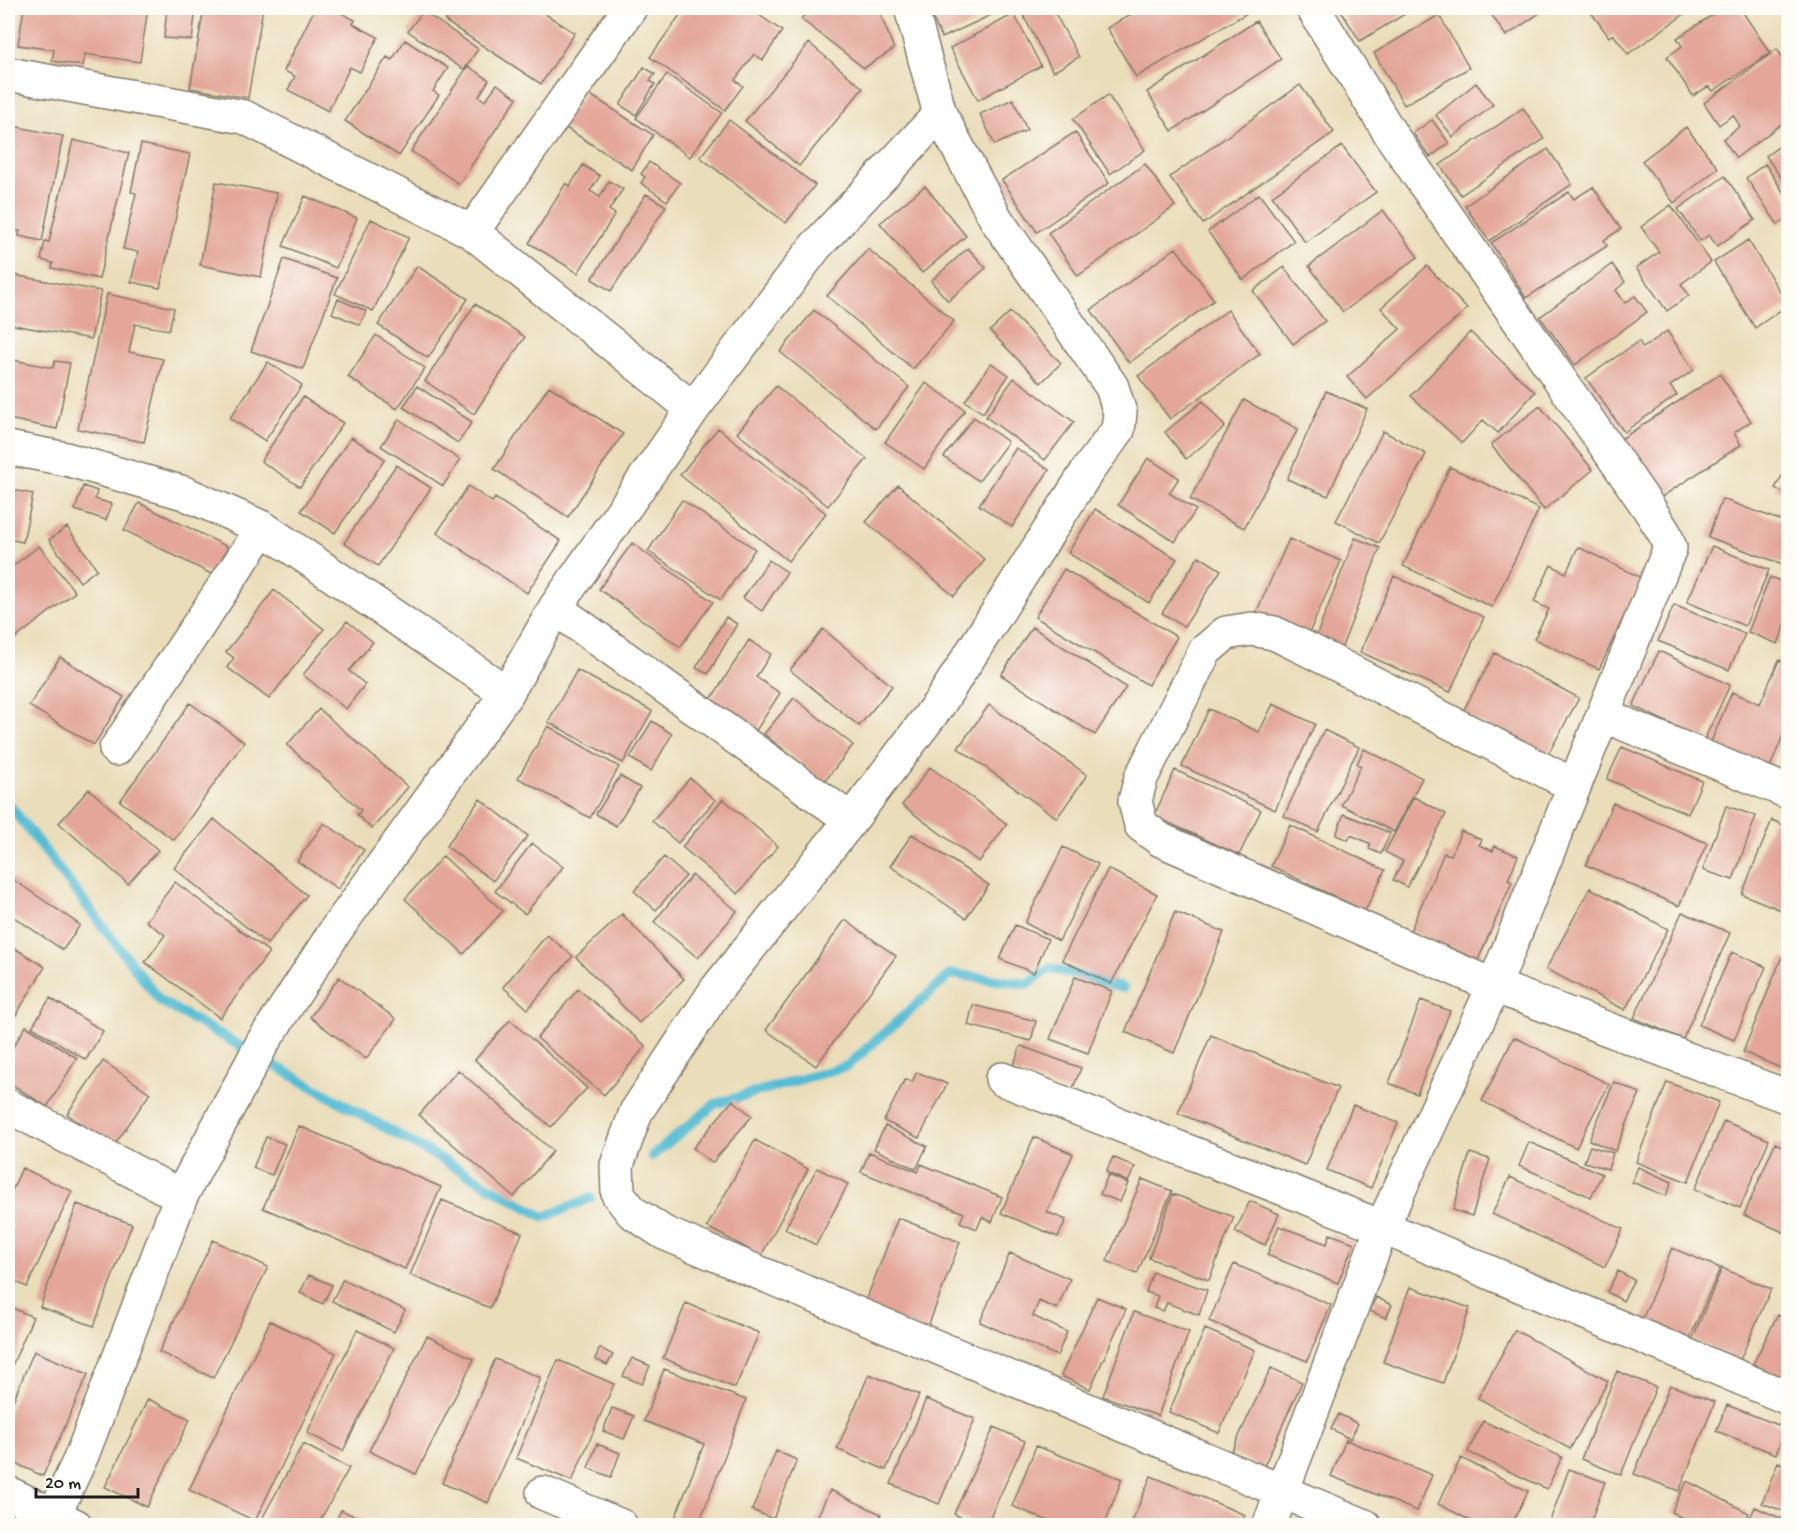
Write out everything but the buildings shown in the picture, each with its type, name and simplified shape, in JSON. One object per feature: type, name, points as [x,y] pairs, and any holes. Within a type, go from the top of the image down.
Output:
[{"type":"street","points":[[472,232],[630,8]]},
{"type":"street","points":[[911,8],[940,114],[996,219],[1112,387],[1120,413],[1118,430],[1088,470],[939,704],[852,820],[716,990],[636,1112],[616,1165],[618,1194],[632,1212],[664,1233],[1365,1526]]},
{"type":"street","points":[[1269,1526],[1382,1227],[1494,986],[1670,548],[1665,534],[1393,138],[1313,8]]},
{"type":"street","points":[[8,74],[244,117],[472,232],[693,410]]},
{"type":"street","points":[[8,1493],[59,1522],[82,1455],[181,1196],[262,1042],[336,930],[507,693],[555,608],[693,410],[815,247],[940,114]]},
{"type":"street","points":[[8,448],[66,459],[184,493],[263,528],[507,693]]},
{"type":"street","points":[[116,749],[263,528]]},
{"type":"street","points":[[555,608],[852,820]]},
{"type":"street","points":[[1573,785],[1309,650],[1274,633],[1252,629],[1226,633],[1205,651],[1141,778],[1135,801],[1141,825],[1161,840],[1494,986],[1788,1097]]},
{"type":"street","points":[[1604,715],[1788,792]]},
{"type":"street","points":[[1002,1079],[1382,1227],[1788,1398]]},
{"type":"street","points":[[8,1106],[181,1196]]},
{"type":"street","points":[[543,1493],[621,1526]]},
{"type":"waterway","points":[[8,803],[160,1001],[544,1217],[590,1198]]},
{"type":"waterway","points":[[652,1156],[715,1104],[847,1066],[951,974],[1027,984],[1050,968],[1123,988]]}]
